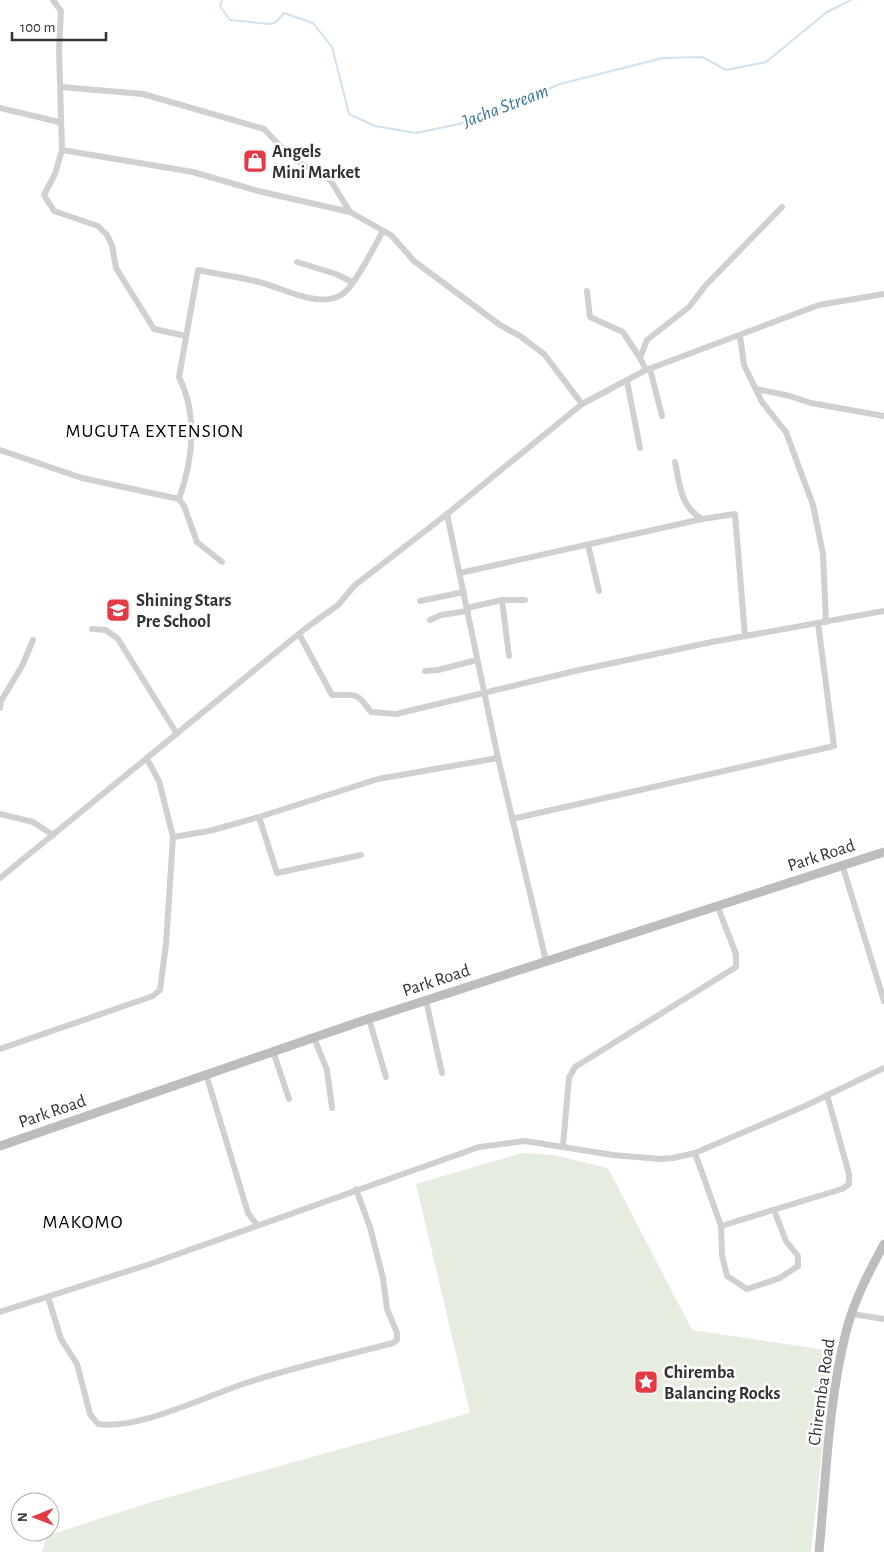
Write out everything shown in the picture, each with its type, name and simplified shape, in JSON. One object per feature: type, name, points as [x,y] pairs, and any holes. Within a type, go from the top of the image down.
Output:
[{"type":"street","points":[[53,0],[62,11],[59,50],[61,87],[59,122],[62,150],[55,174],[44,195],[54,211],[98,226],[112,245],[116,268],[154,329],[186,336]]},
{"type":"street","points":[[61,87],[143,94],[258,125],[268,132],[286,152],[302,164],[327,177],[340,192],[350,212]]},
{"type":"street","points":[[0,108],[59,122]]},
{"type":"street","points":[[62,150],[193,172],[258,192],[350,212],[397,240],[414,261],[465,300],[544,354],[582,404]]},
{"type":"street","points":[[640,358],[648,340],[689,307],[706,285],[782,207]]},
{"type":"street","points":[[179,499],[189,464],[192,442],[185,389],[179,377],[198,270],[260,282],[290,294],[323,299],[340,296],[352,282],[383,231]]},
{"type":"street","points":[[297,262],[336,274],[352,282]]},
{"type":"street","points":[[587,291],[590,317],[623,332],[648,370],[662,416]]},
{"type":"street","points":[[0,878],[299,634],[338,605],[355,585],[447,514],[582,404],[648,370],[819,305],[884,294]]},
{"type":"street","points":[[740,336],[743,362],[762,402],[786,432],[813,505],[823,554],[826,622]]},
{"type":"street","points":[[627,380],[640,448]]},
{"type":"street","points":[[756,389],[786,395],[811,403],[884,416]]},
{"type":"street","points":[[0,450],[82,478],[179,499],[184,506],[197,542],[222,562]]},
{"type":"street","points":[[675,462],[684,502],[690,512],[702,520]]},
{"type":"street","points":[[447,514],[484,695],[546,961]]},
{"type":"street","points":[[460,573],[735,514],[745,636]]},
{"type":"street","points":[[588,545],[599,591]]},
{"type":"street","points":[[420,601],[464,592]]},
{"type":"street","points":[[502,600],[509,656]]},
{"type":"street","points":[[430,620],[441,615],[502,600],[525,600]]},
{"type":"street","points":[[299,634],[332,695],[352,693],[359,696],[371,712],[396,714],[484,695],[575,671],[745,636],[884,611]]},
{"type":"street","points":[[512,819],[834,746],[818,623]]},
{"type":"street","points":[[92,629],[106,630],[118,639],[177,734]]},
{"type":"street","points":[[0,708],[1,700],[22,666],[33,640]]},
{"type":"street","points":[[425,671],[438,670],[477,660]]},
{"type":"street","points":[[173,838],[209,831],[259,817],[378,779],[498,758]]},
{"type":"street","points":[[0,1049],[153,996],[160,990],[166,944],[173,838],[160,781],[148,759]]},
{"type":"street","points":[[0,814],[33,822],[54,835]]},
{"type":"street","points":[[259,817],[277,873],[361,855]]},
{"type":"street","name":"Park Road","points":[[0,1146],[369,1018],[884,852]]},
{"type":"street","points":[[842,864],[884,1001]]},
{"type":"street","points":[[563,1145],[569,1078],[574,1066],[736,967],[736,954],[717,905]]},
{"type":"street","points":[[426,1000],[442,1073]]},
{"type":"street","points":[[369,1018],[386,1077]]},
{"type":"street","points":[[314,1038],[328,1070],[332,1108]]},
{"type":"street","points":[[273,1052],[289,1099]]},
{"type":"street","points":[[0,1312],[150,1264],[356,1189],[479,1148],[525,1141],[563,1145],[613,1155],[660,1159],[695,1153],[884,1068]]},
{"type":"street","points":[[206,1074],[248,1214],[257,1225]]},
{"type":"street","points":[[721,1226],[842,1189],[849,1184],[849,1174],[827,1095]]},
{"type":"street","points":[[695,1153],[721,1226],[722,1255],[727,1276],[747,1289],[780,1278],[798,1266],[798,1256],[786,1241],[774,1210]]},
{"type":"street","points":[[48,1296],[61,1339],[77,1364],[90,1414],[98,1424],[103,1425],[123,1425],[248,1383],[393,1343],[397,1340],[397,1333],[387,1309],[383,1278],[370,1228],[356,1189]]},
{"type":"street","name":"Chiremba Road","points":[[819,1552],[836,1388],[846,1332],[865,1279],[884,1244]]},
{"type":"street","points":[[852,1314],[883,1321]]},
{"type":"shaded area","name":"Chiremba Balancing Rocks","points":[[522,1153],[554,1155],[608,1168],[692,1330],[833,1351],[811,1552],[42,1552],[45,1542],[60,1542],[60,1532],[148,1503],[470,1413],[416,1184]]},
{"type":"waterway","name":"Jacha Stream","points":[[222,0],[220,6],[230,20],[270,24],[276,22],[284,13],[313,23],[332,47],[349,114],[375,126],[416,133],[459,124],[514,104],[560,84],[663,58],[702,57],[726,70],[766,62],[827,12],[851,0]]},
{"type":"place","name":"Angels Mini Market","points":[[255,161]]},
{"type":"place","name":"Shining Stars Pre School","points":[[118,610]]},
{"type":"place","name":"Chiremba Balancing Rocks","points":[[646,1382]]},
{"type":"district","name":"MUGUTA EXTENSION","points":[[155,430]]},
{"type":"district","name":"MAKOMO","points":[[83,1221]]}]
